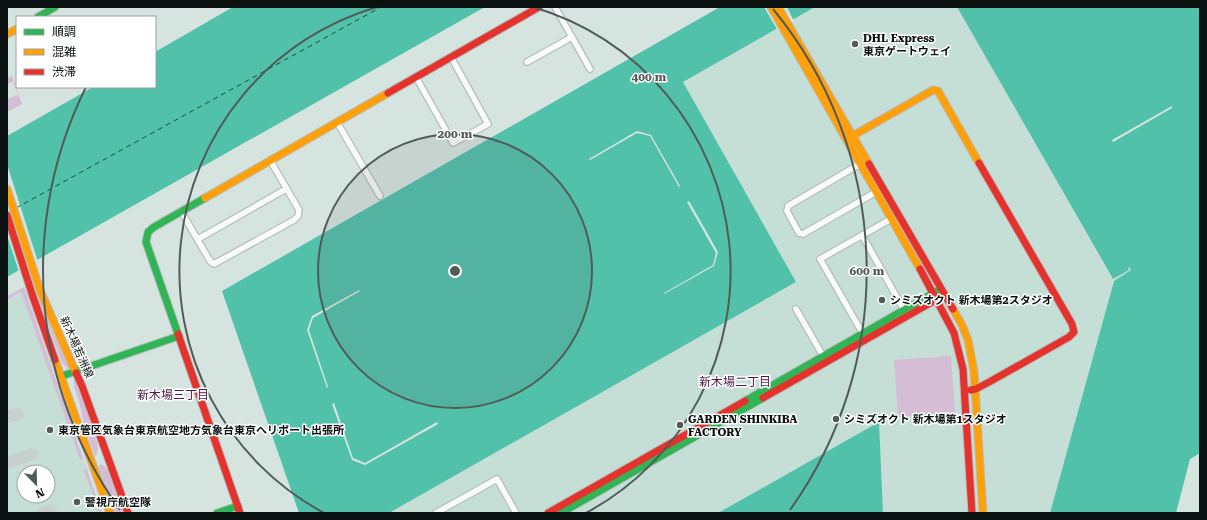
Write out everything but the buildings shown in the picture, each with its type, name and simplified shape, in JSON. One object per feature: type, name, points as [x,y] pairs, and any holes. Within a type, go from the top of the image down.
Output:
[{"type":"street","points":[[40,16],[55,7]]},
{"type":"street","points":[[217,513],[239,510],[146,242],[146,237],[150,229],[539,7]]},
{"type":"street","points":[[555,7],[590,69]]},
{"type":"street","points":[[771,7],[791,35],[853,135],[962,325],[968,340],[974,371],[983,513]]},
{"type":"street","points":[[778,7],[846,140],[954,333],[962,360],[972,513]]},
{"type":"street","points":[[7,34],[16,30]]},
{"type":"street","points":[[527,62],[572,37]]},
{"type":"street","points":[[416,77],[453,143],[488,124],[451,57]]},
{"type":"street","points":[[846,140],[933,90],[938,91],[1072,324],[1074,332],[1068,337],[976,389],[965,391]]},
{"type":"street","points":[[337,122],[380,196]]},
{"type":"street","points":[[182,211],[210,261],[214,264],[297,218],[299,214],[298,210],[270,160]]},
{"type":"street","points":[[860,164],[788,206],[786,211],[798,232],[803,234],[876,192]]},
{"type":"street","name":"新木場若洲線","points":[[7,189],[40,290],[94,415],[128,513]]},
{"type":"street","points":[[198,239],[286,189]]},
{"type":"street","name":"新木場若洲線","points":[[7,215],[32,294],[110,513]]},
{"type":"street","points":[[863,334],[820,259],[891,219]]},
{"type":"street","points":[[862,235],[904,310]]},
{"type":"street","points":[[548,513],[612,480],[943,292]]},
{"type":"street","points":[[767,392],[823,356],[904,310],[934,297]]},
{"type":"street","points":[[796,309],[823,356]]},
{"type":"street","points":[[62,376],[179,336]]},
{"type":"street","points":[[436,513],[497,479],[516,513]]},
{"type":"street","points":[[561,513],[612,480]]},
{"type":"shaded area","points":[[233,7],[485,7],[7,277],[7,136],[91,88],[156,88],[156,51]]},
{"type":"shaded area","points":[[720,7],[815,7],[683,82],[796,282],[389,513],[299,513],[222,291]]},
{"type":"shaded area","points":[[815,7],[957,7],[1112,279],[1128,270],[1130,267],[1132,271],[1114,281],[1050,513],[883,513],[879,422],[718,513],[389,513],[796,282],[683,82]]},
{"type":"shaded area","points":[[957,7],[1200,7],[1200,453],[1190,459],[1176,513],[1050,513],[1114,281],[1131,270],[1129,267],[1129,270],[1113,279]]},
{"type":"shaded area","points":[[12,76],[22,104],[7,112],[7,99],[18,95],[13,82],[7,84],[7,78]]},
{"type":"shaded area","points":[[854,145],[928,273],[926,274]]},
{"type":"shaded area","points":[[24,287],[102,513],[99,513],[84,471],[86,469],[83,459],[80,460],[21,292],[7,300],[7,296]]},
{"type":"shaded area","points":[[21,292],[80,459],[83,459],[86,470],[84,471],[99,513],[7,513],[7,300]]},
{"type":"shaded area","points":[[38,292],[52,330],[71,367],[68,370],[62,363],[36,293]]},
{"type":"shaded area","points":[[951,356],[955,413],[898,417],[894,360]]},
{"type":"shaded area","points":[[74,378],[86,403],[97,443],[98,450],[96,456],[84,425],[79,401],[74,387]]},
{"type":"shaded area","points":[[879,422],[883,513],[718,513]]},
{"type":"shaded area","points":[[101,464],[110,472],[124,513],[114,513],[98,467]]},
{"type":"pier","points":[[764,7],[787,7],[794,21],[778,31]]},
{"type":"pier","points":[[1172,106],[1172,108],[1113,142],[1112,140]]},
{"type":"pier","points":[[637,131],[651,135],[680,186],[679,187],[650,136],[637,133],[590,160],[589,159]]},
{"type":"pier","points":[[7,164],[38,262],[19,272],[7,235]]},
{"type":"pier","points":[[689,201],[718,252],[714,266],[664,294],[713,265],[716,253],[687,202]]},
{"type":"pier","points":[[359,290],[360,291],[313,318],[309,330],[328,387],[327,388],[307,330],[312,316]]},
{"type":"pier","points":[[334,403],[353,458],[365,463],[437,422],[438,424],[365,465],[352,460],[332,404]]},
{"type":"ferry route","points":[[16,208],[381,7]]},
{"type":"taxiway","points":[[7,417],[18,414]]},
{"type":"taxiway","points":[[7,463],[32,454]]},
{"type":"taxiway","points":[[43,513],[51,510]]},
{"type":"traffic: fast","points":[[40,16],[55,7]]},
{"type":"traffic: fast","points":[[178,334],[146,242],[148,232],[154,227],[205,198]]},
{"type":"traffic: fast","points":[[745,401],[937,291]]},
{"type":"traffic: fast","points":[[62,376],[179,336]]},
{"type":"traffic: fast","points":[[561,513],[763,398]]},
{"type":"traffic: fast","points":[[217,513],[238,506]]},
{"type":"traffic: slow","points":[[771,7],[920,269]]},
{"type":"traffic: slow","points":[[778,7],[869,164]]},
{"type":"traffic: slow","points":[[7,34],[16,30]]},
{"type":"traffic: slow","points":[[849,138],[933,90],[938,91],[979,163]]},
{"type":"traffic: slow","points":[[205,198],[388,93]]},
{"type":"traffic: slow","points":[[7,189],[40,290],[76,373]]},
{"type":"traffic: slow","points":[[953,309],[968,340],[974,371],[983,513]]},
{"type":"traffic: slow","points":[[55,360],[110,513]]},
{"type":"traffic: jam","points":[[388,93],[539,7]]},
{"type":"traffic: jam","points":[[971,390],[991,381],[1069,337],[1074,332],[1072,324],[979,163]]},
{"type":"traffic: jam","points":[[869,164],[953,309]]},
{"type":"traffic: jam","points":[[7,215],[55,360]]},
{"type":"traffic: jam","points":[[920,269],[954,333],[963,369],[972,513]]},
{"type":"traffic: jam","points":[[763,398],[939,298]]},
{"type":"traffic: jam","points":[[178,334],[240,513]]},
{"type":"traffic: jam","points":[[76,373],[128,513]]},
{"type":"traffic: jam","points":[[548,513],[745,401]]},
{"type":"place","name":"DHL Express 東京ゲートウェイ","points":[[855,44]]},
{"type":"place","name":"シミズオクト 新木場第2スタジオ","points":[[882,300]]},
{"type":"place","name":"シミズオクト 新木場第1スタジオ","points":[[836,419]]},
{"type":"place","name":"GARDEN SHINKIBA FACTORY","points":[[680,425]]},
{"type":"place","name":"東京管区気象台東京航空地方気象台東京へリポート出張所","points":[[50,430]]},
{"type":"place","name":"警視庁航空隊","points":[[77,502]]},
{"type":"district","name":"新木場二丁目","points":[[735,382]]},
{"type":"district","name":"新木場三丁目","points":[[173,395]]}]
